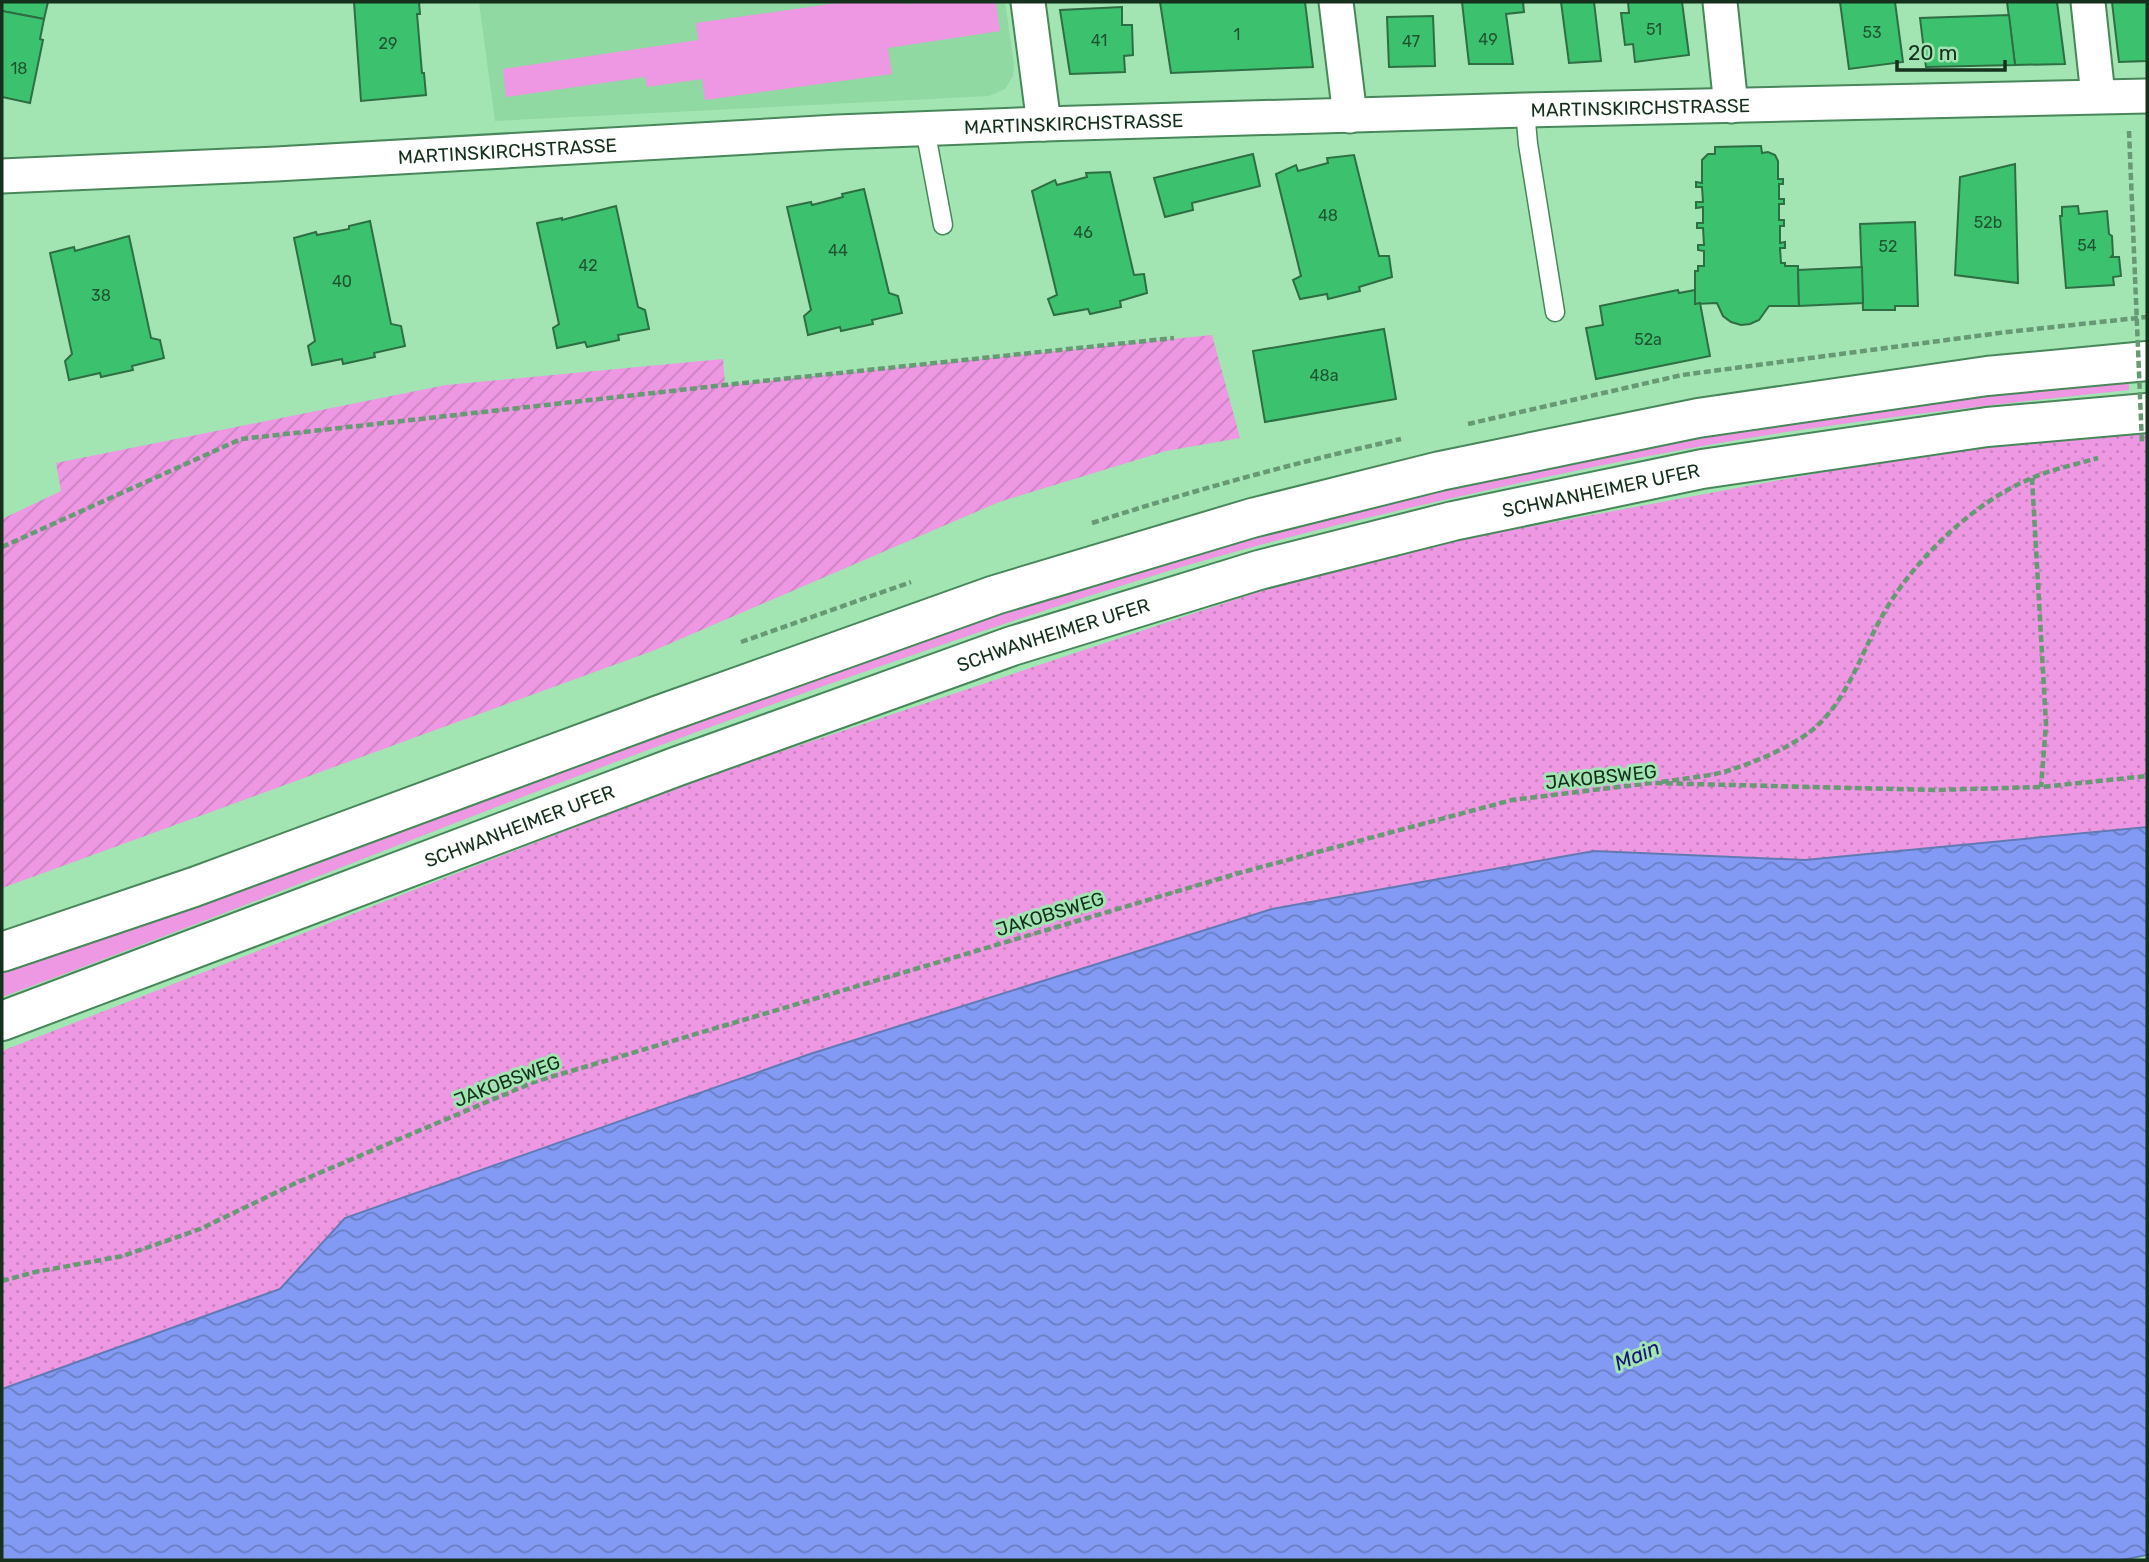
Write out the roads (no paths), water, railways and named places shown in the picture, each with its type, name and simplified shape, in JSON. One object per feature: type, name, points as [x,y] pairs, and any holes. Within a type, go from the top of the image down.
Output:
[{"type":"main road","points":[[2,952],[194,887],[659,715],[995,595],[1252,518],[1440,471],[1698,418],[1987,376],[2147,361]]},
{"type":"main road","name":"SCHWANHEIMER UFER","points":[[2,1021],[577,804],[986,655],[1259,570],[1452,520],[1702,469],[1987,427],[2145,429]]},
{"type":"street","points":[[1028,2],[1044,124]]},
{"type":"street","points":[[1336,2],[1350,116]]},
{"type":"street","points":[[1720,2],[1731,106]]},
{"type":"street","points":[[2088,2],[2125,96]]},
{"type":"street","name":"MARTINSKIRCHSTRASSE","points":[[2,176],[1044,124],[2125,96]]},
{"type":"lane","points":[[1524,110],[1555,312]]},
{"type":"lane","points":[[925,129],[943,225]]},
{"type":"water","name":"Main","points":[[2147,827],[2147,1555],[2122,1560],[2,1560],[2,1389],[280,1289],[345,1218],[810,1054],[1272,909],[1594,851],[1805,860]]}]
